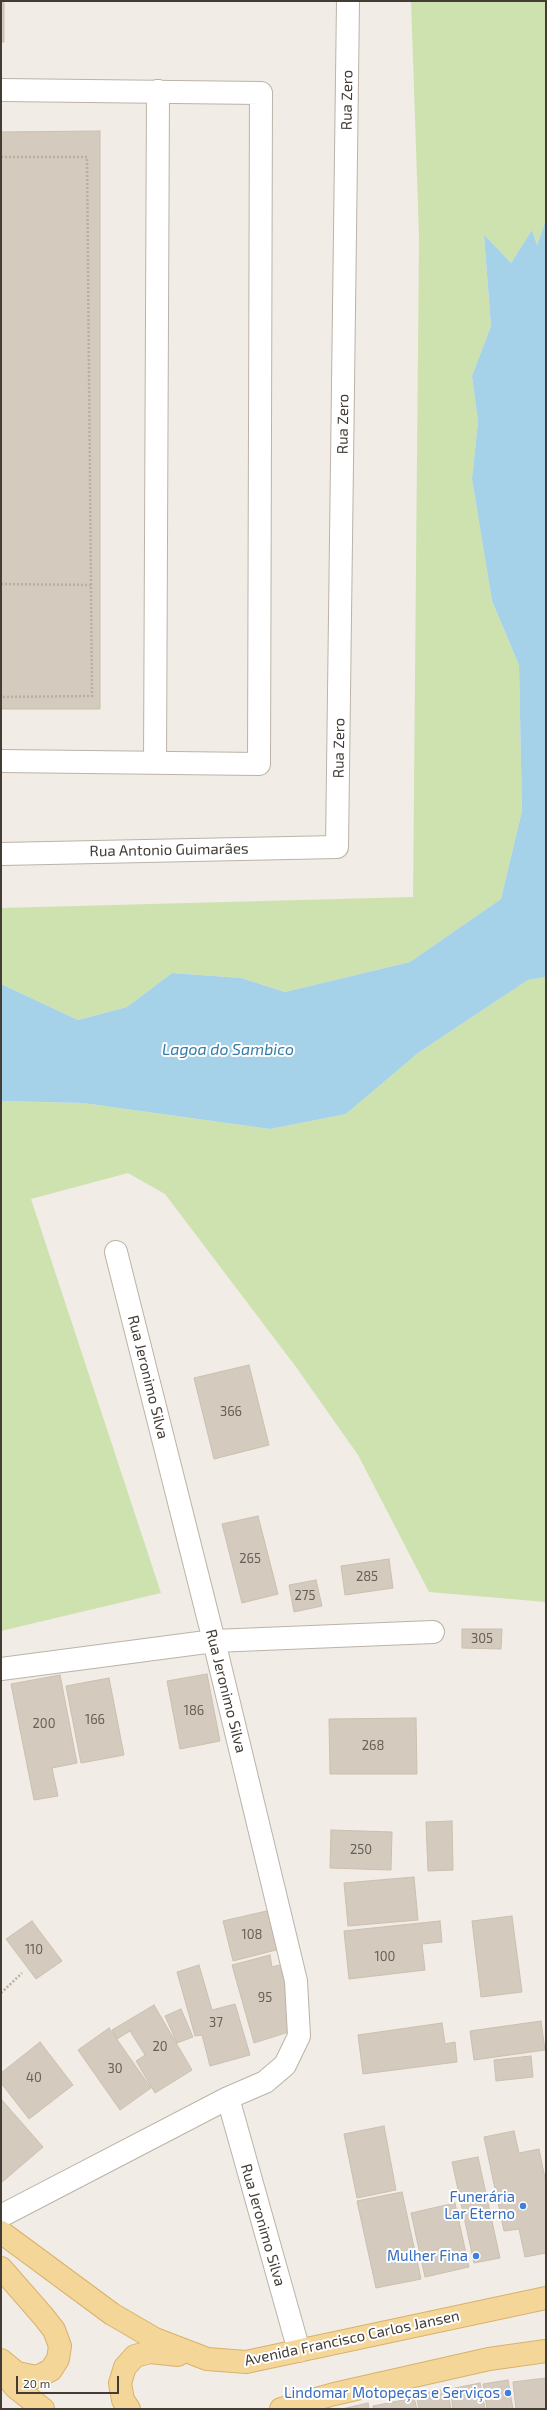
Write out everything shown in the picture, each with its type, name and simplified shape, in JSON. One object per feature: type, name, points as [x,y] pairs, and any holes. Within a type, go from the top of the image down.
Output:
[{"type":"main road","name":"Avenida Francisco Carlos Jansen","points":[[1,2232],[112,2314],[155,2339],[207,2359],[246,2362],[546,2298]]},
{"type":"main road","points":[[1,2268],[44,2316],[54,2330],[60,2346],[58,2358],[51,2370],[37,2377],[17,2373],[1,2360]]},
{"type":"main road","points":[[281,2409],[334,2394],[450,2368],[546,2351]]},
{"type":"main road","points":[[129,2409],[123,2400],[120,2383],[125,2367],[135,2356],[150,2352],[207,2359]]},
{"type":"main road","points":[[1,2369],[15,2387],[43,2409]]},
{"type":"street","name":"Rua Zero","points":[[337,847],[348,1]]},
{"type":"street","points":[[1,90],[261,92],[259,764],[1,762]]},
{"type":"street","points":[[154,763],[158,91]]},
{"type":"street","name":"Rua Antonio Guimarães","points":[[1,854],[337,847]]},
{"type":"street","name":"Rua Jeronimo Silva","points":[[1,2216],[228,2098],[265,2082],[285,2065],[299,2036],[296,1981],[214,1641],[116,1252]]},
{"type":"street","points":[[1,1669],[214,1641],[433,1632]]},
{"type":"street","name":"Rua Jeronimo Silva","points":[[228,2098],[299,2351]]},
{"type":"path","points":[[1,158],[87,157],[92,696],[1,697]]},
{"type":"path","points":[[1,584],[91,585]]},
{"type":"path","points":[[1,1993],[22,1973]]},
{"type":"green space","points":[[411,1],[546,1],[546,220],[537,245],[532,230],[511,263],[484,236],[491,326],[472,376],[478,422],[472,479],[492,601],[519,665],[522,811],[501,899],[410,962],[285,992],[241,978],[172,973],[127,1007],[78,1020],[1,984],[1,908],[413,897],[419,236]]},
{"type":"green space","points":[[546,977],[546,1602],[429,1592],[358,1455],[296,1367],[165,1194],[128,1173],[31,1199],[161,1593],[1,1631],[1,1101],[83,1103],[270,1129],[346,1114],[418,1053],[528,980]]},
{"type":"water","name":"Lagoa do Sambico","points":[[546,220],[546,977],[528,980],[418,1053],[346,1114],[270,1129],[83,1103],[1,1101],[1,984],[78,1020],[127,1007],[172,973],[241,978],[285,992],[410,962],[501,899],[522,811],[519,665],[492,601],[472,479],[478,422],[472,376],[491,326],[484,235],[511,263],[532,230],[537,245]]},
{"type":"building","points":[[1,1],[4,1],[4,42],[1,42]]},
{"type":"building","points":[[100,131],[100,709],[1,709],[1,132]]},
{"type":"building","points":[[249,1365],[269,1445],[214,1459],[194,1378]]},
{"type":"building","points":[[258,1516],[278,1594],[242,1603],[222,1524]]},
{"type":"building","points":[[389,1559],[393,1588],[345,1595],[341,1566]]},
{"type":"building","points":[[316,1580],[322,1606],[294,1612],[289,1585]]},
{"type":"building","points":[[462,1629],[502,1629],[501,1649],[462,1648]]},
{"type":"building","points":[[207,1674],[220,1741],[180,1749],[167,1681]]},
{"type":"building","points":[[60,1675],[77,1763],[52,1768],[58,1796],[34,1800],[11,1684]]},
{"type":"building","points":[[109,1678],[124,1755],[81,1763],[66,1686]]},
{"type":"building","points":[[416,1718],[417,1774],[330,1774],[329,1719]]},
{"type":"building","points":[[452,1821],[453,1870],[428,1871],[426,1822]]},
{"type":"building","points":[[331,1830],[392,1832],[391,1870],[330,1868]]},
{"type":"building","points":[[414,1877],[418,1920],[348,1926],[344,1883]]},
{"type":"building","points":[[271,1910],[280,1949],[233,1961],[223,1921]]},
{"type":"building","points":[[512,1916],[522,1992],[481,1997],[472,1921]]},
{"type":"building","points":[[32,1921],[62,1961],[36,1979],[6,1939]]},
{"type":"building","points":[[440,1921],[442,1942],[422,1944],[425,1970],[349,1979],[344,1931]]},
{"type":"building","points":[[270,1955],[272,1967],[283,1964],[295,2030],[254,2043],[232,1965]]},
{"type":"building","points":[[199,1965],[212,2010],[235,2004],[250,2055],[210,2066],[202,2035],[195,2036],[177,1972]]},
{"type":"building","points":[[154,2005],[192,2070],[155,2093],[136,2061],[145,2055],[130,2031],[117,2039],[112,2030]]},
{"type":"building","points":[[181,2009],[193,2037],[177,2043],[165,2016]]},
{"type":"building","points":[[541,2021],[545,2050],[474,2060],[470,2031]]},
{"type":"building","points":[[442,2023],[445,2044],[455,2042],[457,2062],[363,2074],[358,2035]]},
{"type":"building","points":[[109,2028],[151,2088],[120,2110],[78,2050]]},
{"type":"building","points":[[40,2042],[73,2085],[29,2119],[1,2083],[1,2073]]},
{"type":"building","points":[[531,2056],[533,2077],[496,2081],[494,2060]]},
{"type":"building","points":[[1,2099],[43,2147],[1,2183]]},
{"type":"building","points":[[384,2126],[396,2190],[357,2198],[344,2134]]},
{"type":"building","name":"Funerária Lar Eterno","points":[[514,2131],[519,2153],[539,2149],[546,2183],[546,2253],[525,2257],[519,2229],[504,2231],[484,2137]]},
{"type":"building","points":[[478,2157],[500,2258],[474,2263],[452,2162]]},
{"type":"building","points":[[402,2192],[421,2279],[376,2288],[357,2201]]},
{"type":"building","points":[[455,2203],[469,2267],[425,2277],[411,2213]]},
{"type":"building","points":[[546,2378],[546,2409],[516,2409],[513,2382]]},
{"type":"building","points":[[508,2380],[513,2409],[487,2409],[483,2384]]},
{"type":"building","points":[[480,2383],[485,2409],[453,2409],[450,2389]]},
{"type":"building","points":[[447,2389],[451,2409],[419,2409],[416,2394]]},
{"type":"building","points":[[414,2398],[417,2409],[373,2409],[373,2406]]},
{"type":"building","points":[[368,2403],[369,2409],[342,2409]]},
{"type":"place","name":"Funerária Lar Eterno","points":[[523,2206]]},
{"type":"place","name":"Mulher Fina","points":[[476,2256]]},
{"type":"place","name":"Lindomar Motopeças e Serviços","points":[[508,2393]]}]
